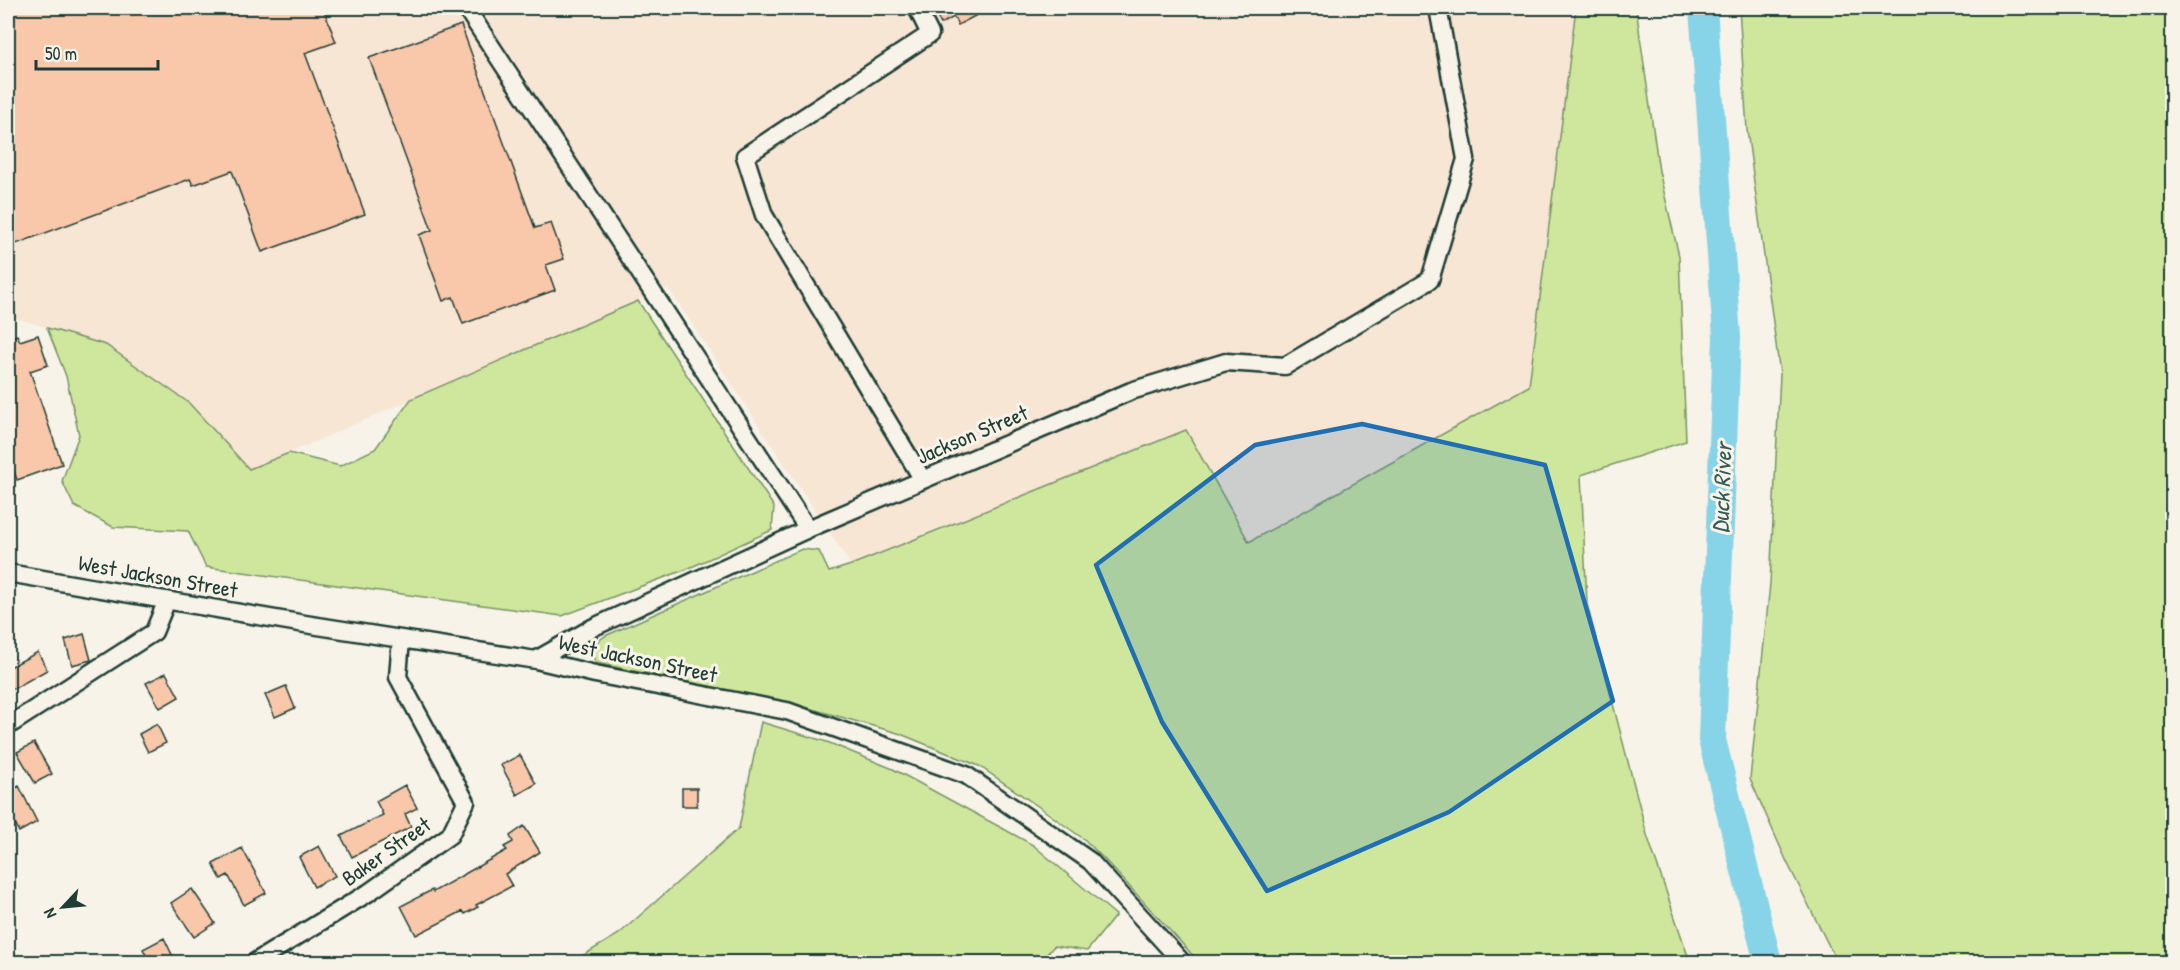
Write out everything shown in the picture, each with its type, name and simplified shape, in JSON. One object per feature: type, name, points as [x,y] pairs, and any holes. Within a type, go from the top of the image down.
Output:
[{"type":"street","points":[[466,8],[808,529]]},
{"type":"street","points":[[917,8],[930,34],[745,156],[764,215],[924,480]]},
{"type":"street","name":"Jackson Street","points":[[536,660],[594,627],[808,529],[1131,391],[1226,362],[1284,366],[1430,280],[1466,159],[1438,8]]},
{"type":"street","name":"West Jackson Street","points":[[8,573],[536,660],[595,674],[787,711],[966,775],[1089,861],[1182,963]]},
{"type":"street","points":[[8,726],[154,632],[167,600]]},
{"type":"street","name":"Baker Street","points":[[255,963],[368,893],[450,835],[466,802],[398,677],[401,639]]},
{"type":"highlighted area","points":[[1362,424],[1545,465],[1613,701],[1449,812],[1267,891],[1162,722],[1096,565],[1255,445]]},
{"type":"shaded area","points":[[8,8],[1576,8],[1530,386],[1249,542],[1186,431],[851,565],[668,288],[250,470],[189,403],[106,345],[8,316]]},
{"type":"green space","points":[[1576,8],[1636,8],[1659,171],[1679,256],[1686,441],[1581,475],[1587,604],[1647,835],[1690,962],[1199,962],[1085,840],[979,766],[898,733],[794,704],[596,663],[592,654],[592,646],[605,636],[802,549],[819,551],[829,572],[1186,430],[1249,542],[1529,386]]},
{"type":"green space","points":[[1739,8],[2172,8],[2172,962],[1837,962],[1787,862],[1750,779],[1770,584],[1780,374],[1747,130]]},
{"type":"green space","points":[[638,301],[774,507],[772,530],[687,569],[562,616],[206,567],[188,531],[113,527],[74,506],[62,481],[79,435],[66,376],[47,328],[106,345],[189,403],[249,469],[289,453],[340,466],[375,449],[411,399]]},
{"type":"green space","points":[[761,722],[827,742],[893,769],[1033,845],[1116,915],[1087,951],[1054,946],[1040,962],[572,962],[619,934],[739,828]]},
{"type":"building","points":[[8,8],[323,8],[336,42],[305,53],[365,214],[262,252],[232,171],[193,185],[190,179],[8,247]]},
{"type":"building","points":[[932,8],[990,8],[958,25],[954,17],[941,24]]},
{"type":"building","points":[[461,25],[535,228],[551,223],[564,259],[546,265],[555,290],[463,324],[453,297],[443,301],[419,235],[432,230],[369,58]]},
{"type":"building","points":[[17,335],[20,341],[38,335],[48,365],[30,371],[62,464],[17,480],[8,453],[8,339]]},
{"type":"building","points":[[84,634],[91,660],[72,665],[65,640]]},
{"type":"building","points":[[38,652],[47,670],[8,692],[8,668]]},
{"type":"building","points":[[166,673],[179,697],[160,708],[146,683]]},
{"type":"building","points":[[286,686],[295,708],[275,717],[265,695]]},
{"type":"building","points":[[157,724],[166,743],[148,752],[139,734]]},
{"type":"building","points":[[34,743],[52,774],[35,783],[17,752]]},
{"type":"building","points":[[520,755],[536,784],[517,795],[501,765]]},
{"type":"building","points":[[405,785],[417,808],[405,814],[411,827],[352,857],[341,836],[383,815],[376,801]]},
{"type":"building","points":[[19,786],[37,822],[19,832],[8,809],[8,792]]},
{"type":"building","points":[[682,788],[697,788],[697,806],[682,806]]},
{"type":"building","points":[[524,826],[540,852],[505,874],[512,886],[476,905],[478,907],[465,914],[463,911],[416,935],[401,906],[432,890],[433,892],[507,850],[504,847],[513,842],[510,836]]},
{"type":"building","points":[[319,846],[335,876],[314,887],[299,857]]},
{"type":"building","points":[[242,848],[266,893],[244,905],[228,875],[221,879],[213,864]]},
{"type":"building","points":[[192,889],[215,923],[194,937],[171,903]]},
{"type":"building","points":[[164,938],[176,963],[150,963],[143,949]]},
{"type":"waterway","name":"Duck River","points":[[1703,8],[1727,337],[1712,740],[1768,962]]}]
